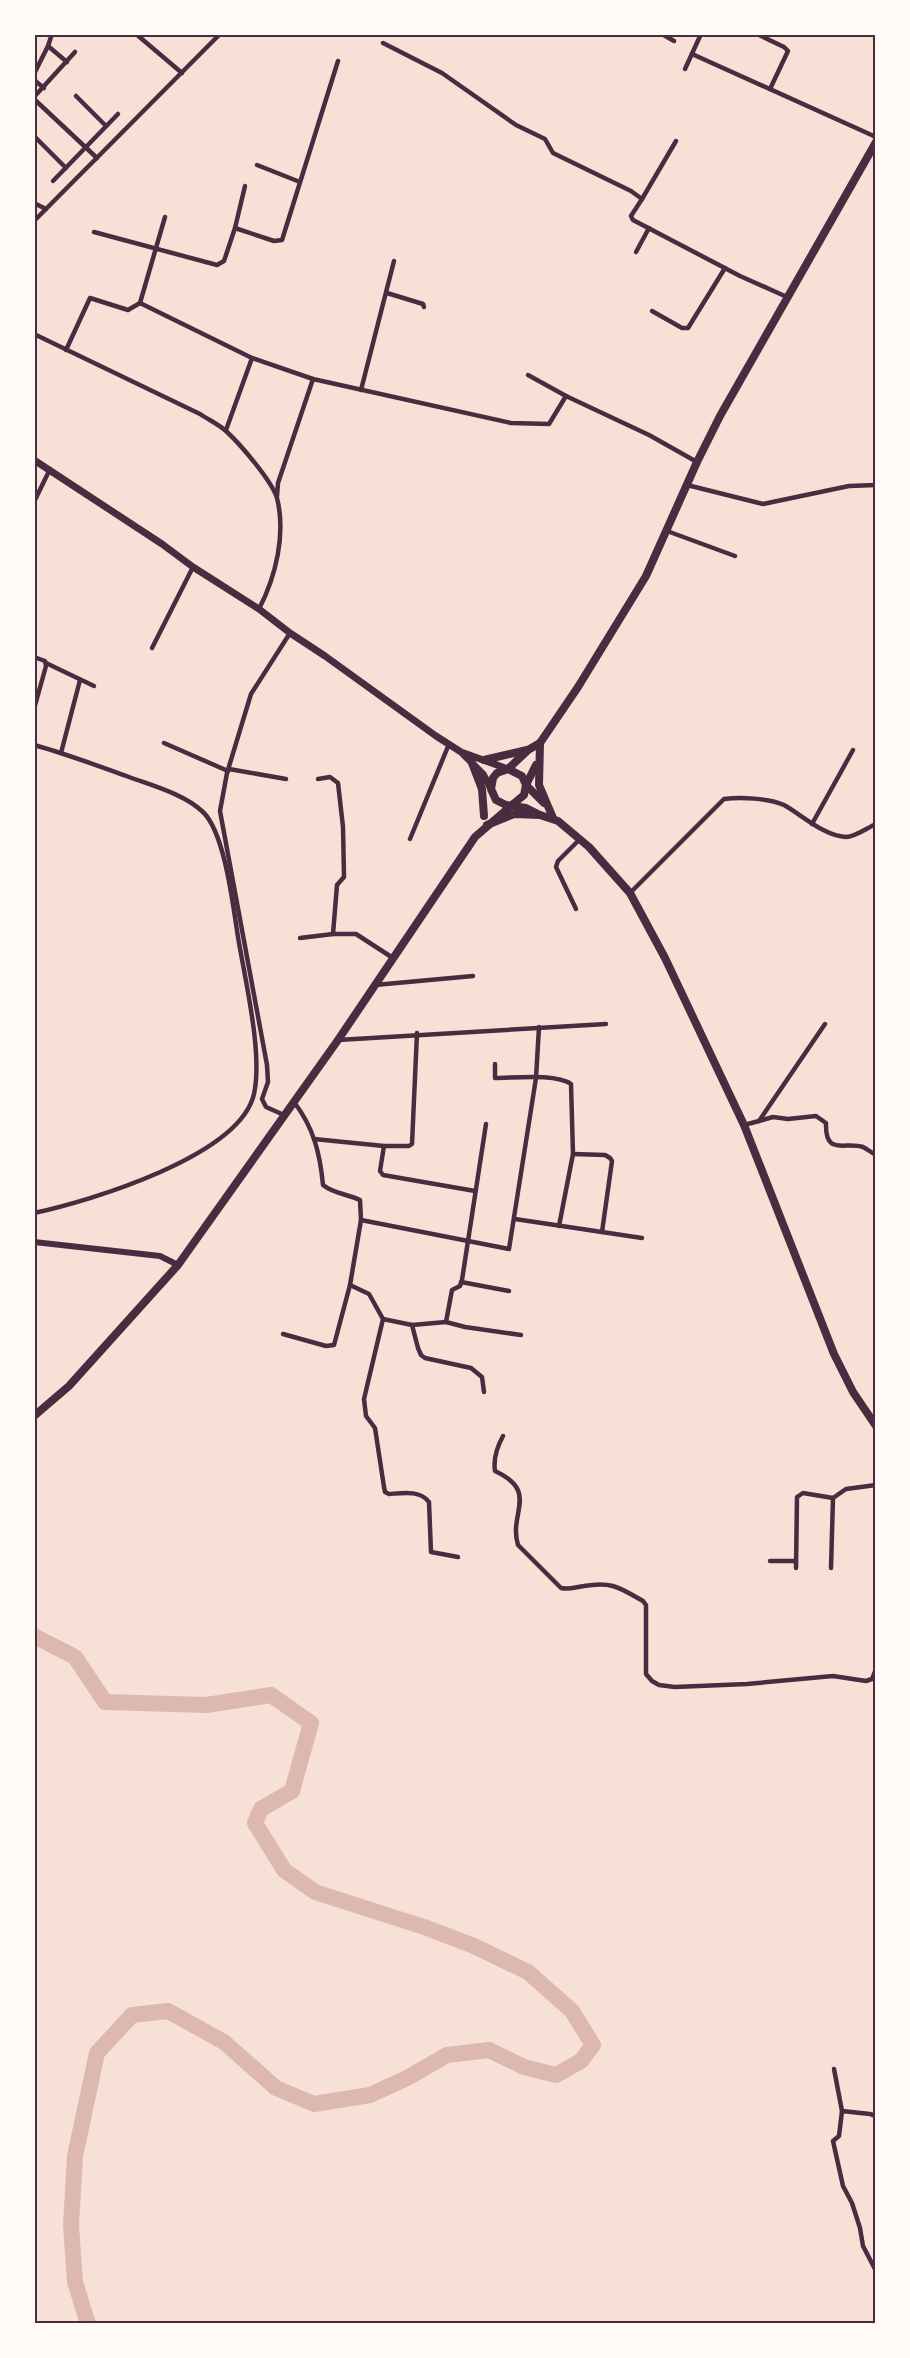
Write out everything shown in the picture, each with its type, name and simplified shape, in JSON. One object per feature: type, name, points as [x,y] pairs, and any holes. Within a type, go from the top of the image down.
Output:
[{"type":"highway","points":[[553,818],[500,803],[490,789],[491,783],[497,773],[508,769],[528,750],[540,743],[578,687],[634,596],[720,416],[876,142]]},
{"type":"highway","points":[[540,743],[539,785],[546,805],[553,818],[580,839],[630,893],[665,957],[744,1125],[834,1354],[853,1392],[876,1426]]},
{"type":"highway","points":[[484,760],[528,750]]},
{"type":"highway","points":[[512,805],[524,795],[526,785],[539,759]]},
{"type":"highway","points":[[508,769],[522,776],[526,785],[546,805]]},
{"type":"highway","points":[[485,820],[513,814],[540,815]]},
{"type":"main road","points":[[34,460],[259,609],[461,752],[483,774],[490,789],[485,820],[476,837],[338,1040],[177,1265],[69,1386],[34,1416]]},
{"type":"main road","points":[[461,752],[508,769]]},
{"type":"main road","points":[[472,763],[482,789],[485,820]]},
{"type":"main road","points":[[485,820],[512,805]]},
{"type":"street","points":[[34,74],[52,34]]},
{"type":"street","points":[[136,34],[182,73]]},
{"type":"street","points":[[34,221],[220,34]]},
{"type":"street","points":[[662,34],[674,41]]},
{"type":"street","points":[[685,69],[701,34]]},
{"type":"street","points":[[757,34],[788,51],[770,89]]},
{"type":"street","points":[[383,43],[442,73],[516,125],[545,139],[553,153],[631,191],[642,199]]},
{"type":"street","points":[[48,46],[67,62]]},
{"type":"street","points":[[75,52],[34,98],[97,158]]},
{"type":"street","points":[[692,54],[876,137]]},
{"type":"street","points":[[235,228],[274,241],[282,240],[338,61]]},
{"type":"street","points":[[34,80],[44,88]]},
{"type":"street","points":[[76,96],[106,126]]},
{"type":"street","points":[[53,182],[118,114]]},
{"type":"street","points":[[36,138],[66,168]]},
{"type":"street","points":[[676,141],[631,218],[725,268],[787,297]]},
{"type":"street","points":[[257,165],[300,182]]},
{"type":"street","points":[[94,232],[220,265],[224,261],[235,228],[245,186]]},
{"type":"street","points":[[34,203],[46,209]]},
{"type":"street","points":[[66,350],[90,297],[128,310],[140,303],[165,217]]},
{"type":"street","points":[[636,252],[649,228]]},
{"type":"street","points":[[361,390],[394,261]]},
{"type":"street","points":[[652,311],[682,328],[688,328],[725,268]]},
{"type":"street","points":[[387,293],[424,307]]},
{"type":"street","points":[[140,303],[252,358],[313,379],[511,423],[541,425],[552,422],[566,396]]},
{"type":"street","points":[[34,334],[200,414],[226,430],[249,456],[277,497]]},
{"type":"street","points":[[226,430],[252,358]]},
{"type":"street","points":[[528,375],[566,396],[649,435],[697,462]]},
{"type":"street","points":[[259,609],[271,583],[277,558],[280,537],[278,483],[313,379]]},
{"type":"street","points":[[34,502],[50,469]]},
{"type":"street","points":[[687,485],[763,504],[849,486],[876,485]]},
{"type":"street","points":[[667,531],[735,556]]},
{"type":"street","points":[[152,648],[193,567]]},
{"type":"street","points":[[284,1115],[266,1107],[262,1099],[268,1082],[267,1065],[220,814],[228,770],[251,694],[290,633]]},
{"type":"street","points":[[34,657],[94,686]]},
{"type":"street","points":[[34,710],[46,663]]},
{"type":"street","points":[[61,753],[80,680]]},
{"type":"street","points":[[164,743],[228,770],[286,779]]},
{"type":"street","points":[[410,839],[449,744]]},
{"type":"street","points":[[34,746],[61,753],[177,796],[201,810],[210,820],[218,837],[236,924],[257,1068],[253,1097],[247,1110],[238,1124],[225,1136],[183,1160],[128,1185],[90,1200],[34,1213]]},
{"type":"street","points":[[812,824],[853,750]]},
{"type":"street","points":[[318,779],[334,778],[338,783],[344,827],[344,877],[338,885],[333,934]]},
{"type":"street","points":[[630,893],[724,799],[764,799],[783,805],[812,824],[844,837],[876,824]]},
{"type":"street","points":[[576,909],[556,867],[558,861],[580,839]]},
{"type":"street","points":[[300,938],[356,934],[393,958]]},
{"type":"street","points":[[375,985],[473,975]]},
{"type":"street","points":[[338,1040],[606,1024]]},
{"type":"street","points":[[759,1121],[825,1024]]},
{"type":"street","points":[[361,1220],[509,1249],[536,1078],[539,1027]]},
{"type":"street","points":[[314,1139],[384,1146],[412,1144],[417,1034]]},
{"type":"street","points":[[495,1064],[495,1078],[536,1078],[566,1081],[570,1084],[573,1154],[559,1226]]},
{"type":"street","points":[[283,1334],[326,1346],[334,1345],[350,1285],[361,1220],[360,1200],[330,1191],[323,1185],[320,1154],[306,1118],[294,1102]]},
{"type":"street","points":[[744,1125],[773,1117],[788,1119],[816,1116],[826,1123],[826,1133],[834,1145],[840,1148],[862,1147],[876,1155]]},
{"type":"street","points":[[446,1322],[452,1290],[460,1286],[461,1282],[486,1124]]},
{"type":"street","points":[[384,1146],[380,1171],[383,1175],[475,1191]]},
{"type":"street","points":[[573,1154],[605,1155],[612,1161],[602,1232]]},
{"type":"street","points":[[515,1219],[642,1238]]},
{"type":"street","points":[[34,1242],[160,1256],[177,1265]]},
{"type":"street","points":[[461,1282],[509,1291]]},
{"type":"street","points":[[350,1285],[369,1294],[383,1319],[364,1399],[366,1416],[375,1428],[384,1488],[389,1494],[418,1494],[426,1497],[429,1502],[431,1552],[458,1557]]},
{"type":"street","points":[[383,1319],[412,1325],[446,1322],[521,1335]]},
{"type":"street","points":[[412,1325],[421,1355],[425,1358],[471,1368],[482,1377],[484,1392]]},
{"type":"street","points":[[502,1436],[497,1448],[494,1467],[495,1471],[506,1474],[516,1485],[519,1495],[519,1545],[561,1588],[567,1590],[587,1585],[616,1585],[643,1601],[646,1605],[646,1674],[652,1681],[659,1685],[675,1687],[747,1684],[833,1676],[866,1681],[872,1679],[876,1669]]},
{"type":"street","points":[[796,1568],[797,1497],[803,1493],[833,1498],[846,1489],[876,1485]]},
{"type":"street","points":[[831,1568],[833,1498]]},
{"type":"street","points":[[770,1561],[796,1561]]},
{"type":"street","points":[[834,2069],[842,2111],[839,2136],[833,2141],[843,2186],[852,2203],[863,2246],[876,2271]]},
{"type":"street","points":[[842,2111],[876,2116]]},
{"type":"waterway","points":[[34,1636],[75,1657],[105,1702],[206,1705],[271,1695],[311,1723],[292,1791],[261,1809],[255,1823],[284,1870],[315,1892],[424,1927],[474,1946],[528,1972],[572,2011],[593,2045],[581,2061],[556,2075],[524,2067],[489,2050],[447,2055],[407,2078],[370,2095],[314,2104],[276,2088],[224,2042],[168,2011],[132,2015],[97,2053],[75,2156],[71,2225],[75,2282],[88,2324]]}]
